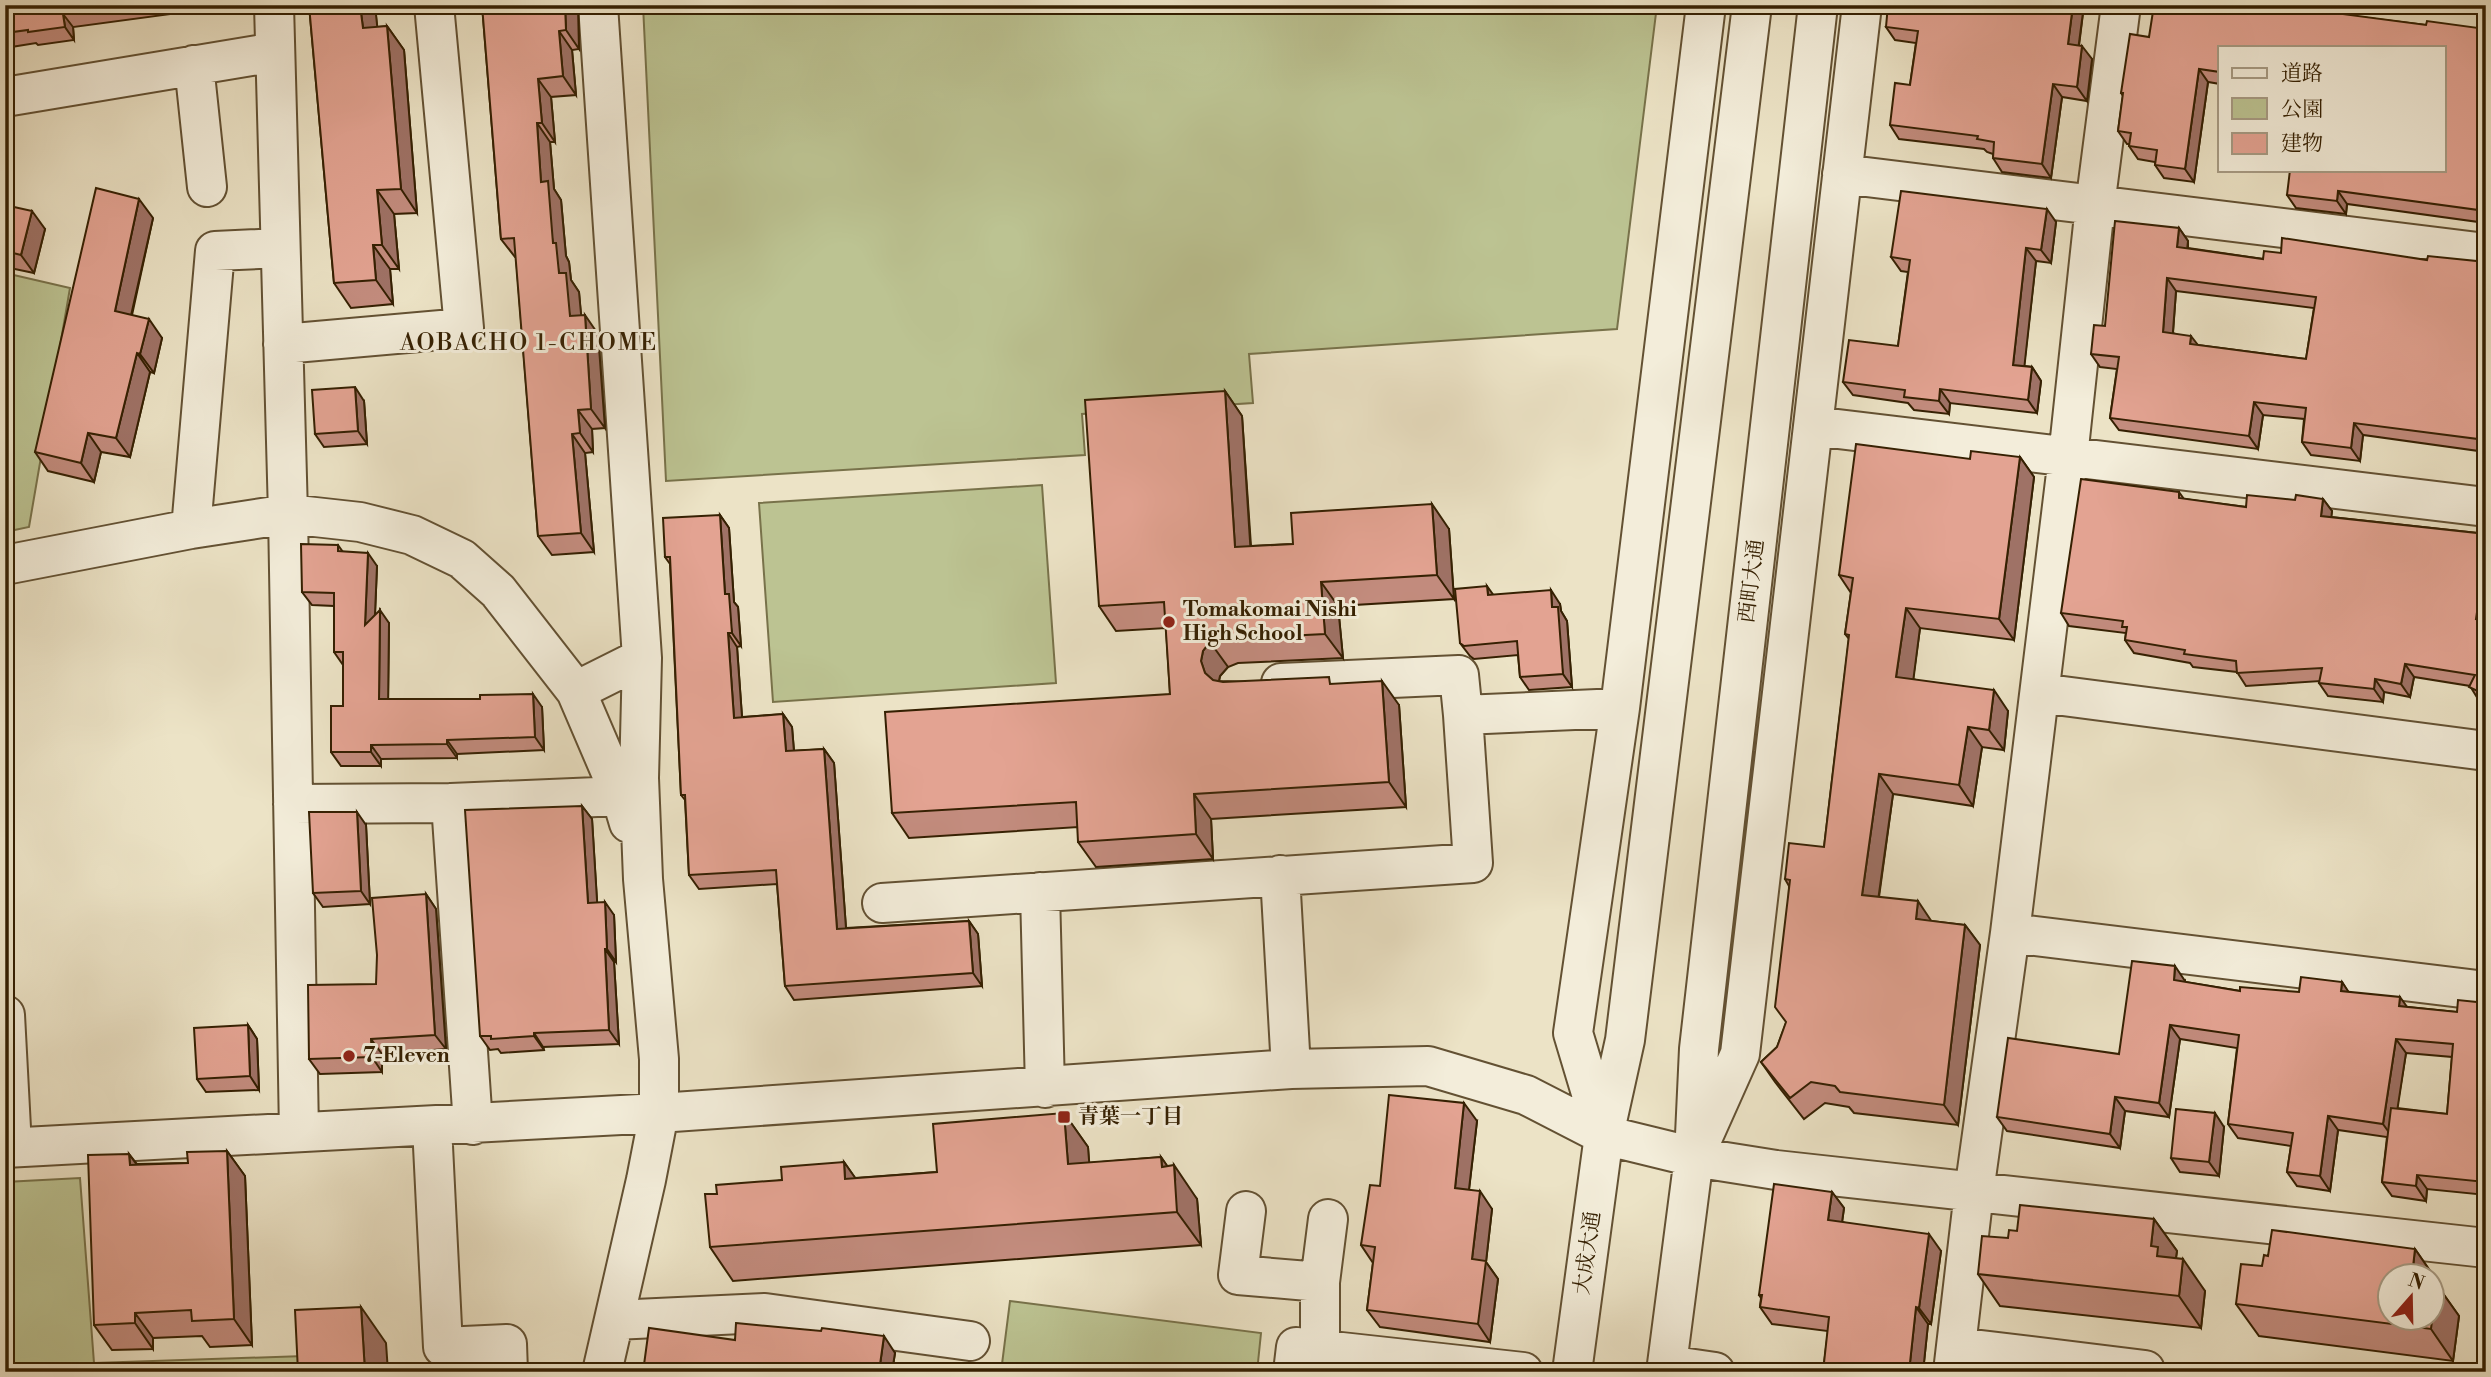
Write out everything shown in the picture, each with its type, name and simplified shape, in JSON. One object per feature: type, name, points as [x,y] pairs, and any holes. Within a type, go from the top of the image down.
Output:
[{"type":"street","points":[[274,5],[288,514],[299,1132]]},
{"type":"street","points":[[283,344],[464,328],[434,5]]},
{"type":"street","points":[[598,5],[642,658],[639,778],[643,879],[659,1059],[659,1113],[602,1372]]},
{"type":"street","points":[[1604,1135],[1573,1033],[1620,708],[1706,5]]},
{"type":"street","points":[[1604,1135],[1625,1040],[1752,5]]},
{"type":"street","name":"西町大通","points":[[1694,1157],[1699,1049],[1818,5]]},
{"type":"street","points":[[1715,1372],[1666,1368],[1694,1157],[1740,1054],[1862,5]]},
{"type":"street","points":[[2121,5],[2095,206],[2040,693],[1974,1192],[1955,1359],[2145,1370]]},
{"type":"street","points":[[5,97],[275,52]]},
{"type":"street","points":[[194,65],[207,187]]},
{"type":"street","points":[[1842,174],[2486,253]]},
{"type":"street","points":[[191,529],[215,251],[280,248]]},
{"type":"street","points":[[1813,426],[2486,507]]},
{"type":"street","points":[[5,565],[191,529],[288,514],[360,522],[412,535],[462,559],[498,591],[576,691],[621,796],[643,879]]},
{"type":"street","points":[[576,691],[642,658]]},
{"type":"street","points":[[882,903],[1473,863],[1459,675],[1240,685]]},
{"type":"street","points":[[2040,693],[2486,751]]},
{"type":"street","points":[[1463,715],[1620,708]]},
{"type":"street","points":[[293,804],[451,803],[621,796]]},
{"type":"street","points":[[451,803],[473,1125]]},
{"type":"street","points":[[1280,876],[1291,1069]]},
{"type":"street","points":[[1040,892],[1045,1088]]},
{"type":"street","points":[[2010,933],[2486,991]]},
{"type":"street","points":[[5,1015],[9,1147],[473,1125],[1045,1088],[1291,1069],[1428,1066],[1526,1095],[1604,1135],[1694,1157],[1776,1170],[2486,1248]]},
{"type":"street","points":[[432,1126],[443,1347],[507,1344],[509,1372]]},
{"type":"street","name":"大成大通","points":[[1572,1372],[1604,1135]]},
{"type":"street","points":[[1246,1211],[1238,1275],[1320,1282]]},
{"type":"street","points":[[1328,1219],[1306,1361],[1523,1372]]},
{"type":"street","points":[[614,1320],[765,1313],[971,1341]]},
{"type":"green space","points":[[643,5],[1657,5],[1617,329],[1249,354],[1253,403],[1082,414],[1085,455],[666,481]]},
{"type":"green space","points":[[5,273],[70,288],[29,527],[5,532]]},
{"type":"green space","points":[[1042,485],[1056,683],[773,702],[759,503]]},
{"type":"green space","points":[[80,1178],[94,1363],[304,1356],[305,1372],[5,1372],[5,1182]]},
{"type":"green space","points":[[1010,1301],[1261,1333],[1257,1372],[1001,1372]]},
{"type":"building","points":[[5,5],[128,5],[63,14],[65,27],[5,33]]},
{"type":"building","points":[[309,5],[360,5],[363,28],[387,26],[401,189],[377,190],[382,245],[373,245],[376,280],[334,283]]},
{"type":"building","points":[[482,5],[565,5],[566,30],[559,31],[563,76],[538,79],[542,123],[537,123],[541,182],[548,181],[553,243],[556,243],[559,273],[566,273],[570,316],[585,315],[591,409],[578,410],[580,433],[572,434],[581,533],[538,536],[514,238],[501,239]]},
{"type":"building","points":[[1888,5],[2073,5],[2068,44],[2082,46],[2077,87],[2053,84],[2042,164],[1993,158],[1994,142],[1977,139],[1978,136],[1890,125],[1895,83],[1910,85],[1918,31],[1886,27]]},
{"type":"building","points":[[2154,5],[2343,5],[2342,14],[2426,25],[2427,21],[2486,29],[2486,211],[2338,191],[2337,201],[2287,195],[2290,172],[2446,172],[2446,46],[2218,46],[2218,72],[2199,69],[2185,169],[2155,165],[2157,150],[2129,146],[2131,133],[2118,131],[2130,34],[2149,37]]},
{"type":"building","points":[[96,188],[139,199],[115,311],[149,319],[140,354],[137,353],[116,438],[88,433],[81,463],[35,452]]},
{"type":"building","points":[[1901,191],[2047,209],[2041,250],[2026,248],[2013,365],[2032,367],[2028,400],[1940,389],[1939,401],[1904,397],[1905,390],[1843,382],[1849,340],[1898,346],[1910,260],[1891,257]]},
{"type":"building","points":[[5,205],[32,211],[21,255],[5,251]]},
{"type":"building","points":[[2115,221],[2179,228],[2177,247],[2263,259],[2264,251],[2281,253],[2282,238],[2427,260],[2428,256],[2486,262],[2486,440],[2354,423],[2351,448],[2302,442],[2306,408],[2254,402],[2249,436],[2110,418],[2119,357],[2091,354],[2094,325],[2105,326]],"holes":[[[2167,278],[2316,297],[2306,359],[2190,344],[2191,336],[2163,332]]]},
{"type":"building","points":[[355,387],[358,431],[315,434],[312,390]]},
{"type":"building","points":[[1225,391],[1235,547],[1293,544],[1291,513],[1432,504],[1437,575],[1321,582],[1325,634],[1221,639],[1210,642],[1203,651],[1201,661],[1205,673],[1213,680],[1223,682],[1329,677],[1330,684],[1382,681],[1389,782],[1194,794],[1196,834],[1078,842],[1076,802],[892,813],[885,712],[1170,694],[1164,602],[1099,606],[1085,400]]},
{"type":"building","points":[[1856,444],[1970,459],[1971,451],[2020,457],[1999,619],[1906,608],[1896,677],[1994,690],[1989,730],[1968,727],[1959,785],[1879,774],[1862,895],[1918,901],[1916,919],[1965,925],[1944,1105],[1840,1092],[1835,1086],[1811,1082],[1790,1098],[1761,1062],[1777,1047],[1786,1022],[1775,1007],[1790,880],[1785,879],[1789,843],[1824,847],[1849,635],[1845,634],[1853,578],[1839,575]]},
{"type":"building","points":[[2081,479],[2179,492],[2179,498],[2246,507],[2247,495],[2295,500],[2296,495],[2323,499],[2321,516],[2486,534],[2486,564],[2476,619],[2486,620],[2486,695],[2469,687],[2475,675],[2405,664],[2401,684],[2375,679],[2374,689],[2319,683],[2322,668],[2237,673],[2236,661],[2184,654],[2185,650],[2125,640],[2127,627],[2122,627],[2123,621],[2061,613]]},
{"type":"building","points":[[720,515],[725,594],[729,594],[732,633],[728,633],[734,718],[783,714],[786,751],[824,749],[837,929],[969,921],[973,973],[785,986],[776,870],[689,875],[685,795],[681,795],[670,557],[665,557],[663,518]]},
{"type":"building","points":[[301,544],[338,545],[338,551],[368,553],[365,625],[380,610],[379,699],[480,699],[480,695],[533,694],[535,737],[447,740],[447,744],[371,745],[371,752],[331,752],[331,706],[343,706],[343,652],[334,652],[334,593],[302,592]]},
{"type":"building","points":[[1487,586],[1488,595],[1551,590],[1552,607],[1558,607],[1563,674],[1520,677],[1517,641],[1464,646],[1460,643],[1455,589]]},
{"type":"building","points":[[582,806],[588,903],[605,902],[609,1030],[534,1033],[534,1036],[491,1039],[491,1036],[480,1036],[465,810]]},
{"type":"building","points":[[309,812],[357,812],[361,891],[313,893]]},
{"type":"building","points":[[426,894],[435,1035],[371,1039],[372,1057],[309,1059],[308,985],[376,984],[377,955],[372,898]]},
{"type":"building","points":[[2132,961],[2175,966],[2174,980],[2240,991],[2240,987],[2299,992],[2301,977],[2342,982],[2341,991],[2400,997],[2399,1006],[2457,1012],[2458,1000],[2486,1003],[2485,1182],[2417,1175],[2416,1186],[2382,1182],[2391,1108],[2447,1114],[2453,1044],[2396,1039],[2383,1124],[2328,1116],[2320,1176],[2287,1172],[2293,1133],[2228,1124],[2239,1035],[2170,1025],[2159,1103],[2115,1097],[2110,1134],[1997,1117],[2008,1038],[2119,1054]]},
{"type":"building","points":[[248,1025],[250,1076],[197,1079],[194,1028]]},
{"type":"building","points":[[1389,1095],[1464,1103],[1455,1188],[1480,1191],[1472,1259],[1486,1261],[1478,1324],[1367,1310],[1375,1247],[1361,1245],[1370,1185],[1380,1186]]},
{"type":"building","points":[[2176,1109],[2215,1113],[2209,1162],[2171,1158]]},
{"type":"building","points":[[1064,1113],[1068,1164],[1161,1157],[1162,1167],[1174,1165],[1177,1212],[710,1247],[705,1194],[717,1194],[716,1185],[782,1180],[781,1167],[844,1162],[845,1179],[937,1172],[933,1124]]},
{"type":"building","points":[[227,1151],[234,1319],[192,1321],[191,1310],[135,1313],[135,1323],[94,1325],[88,1155],[129,1154],[130,1165],[188,1163],[187,1152]]},
{"type":"building","points":[[1774,1184],[1832,1192],[1828,1220],[1929,1234],[1919,1308],[1916,1307],[1909,1372],[1823,1372],[1829,1317],[1760,1307],[1762,1295],[1759,1295]]},
{"type":"building","points":[[2020,1205],[2154,1219],[2151,1246],[2158,1247],[2157,1256],[2183,1259],[2179,1296],[1978,1274],[1982,1236],[2008,1238],[2009,1230],[2017,1231]]},
{"type":"building","points":[[2272,1230],[2415,1249],[2414,1262],[2376,1262],[2376,1322],[2236,1304],[2241,1264],[2262,1266],[2264,1255],[2268,1256]]},
{"type":"building","points":[[361,1307],[365,1372],[298,1372],[295,1310]]},
{"type":"building","points":[[736,1323],[821,1331],[822,1328],[884,1336],[879,1372],[643,1372],[649,1328],[735,1340]]},
{"type":"place","name":"Tomakomai Nishi High School","points":[[1169,622]]},
{"type":"place","name":"7-Eleven","points":[[349,1056]]},
{"type":"place","name":"青葉一丁目","points":[[1064,1117]]},
{"type":"district","name":"AOBACHO 1-CHOME","points":[[529,343]]}]
